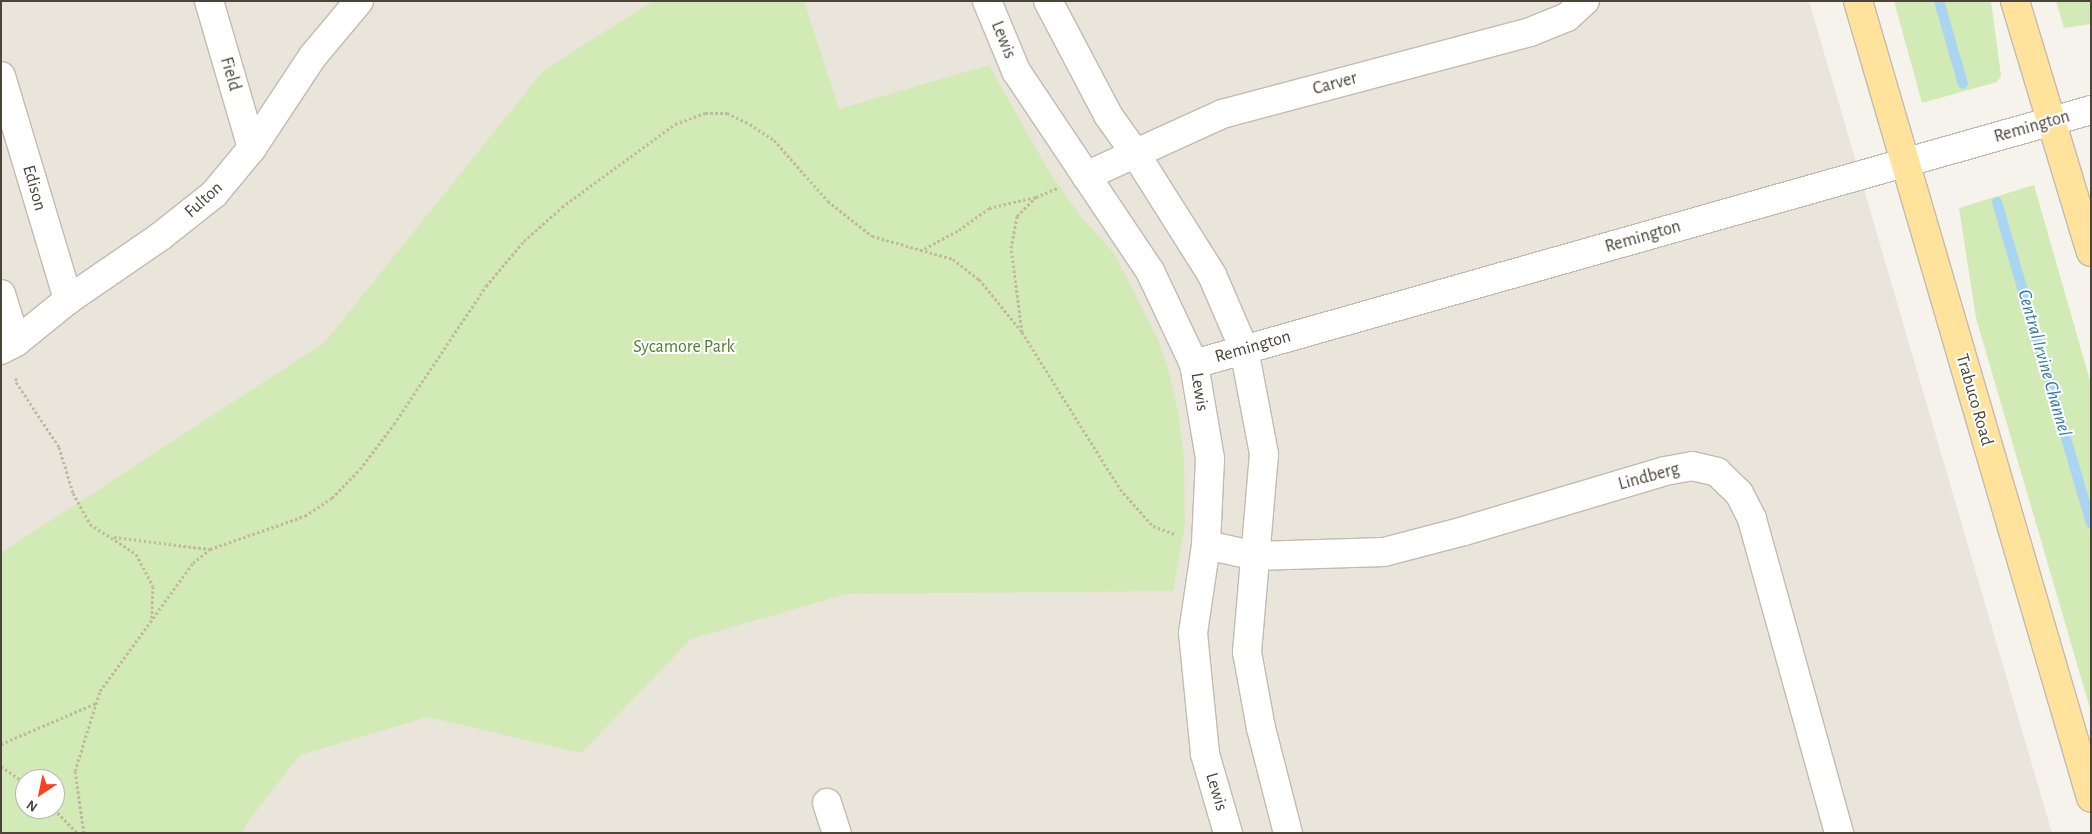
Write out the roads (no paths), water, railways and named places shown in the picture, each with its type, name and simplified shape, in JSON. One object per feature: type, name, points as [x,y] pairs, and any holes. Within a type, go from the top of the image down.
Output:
[{"type":"main road","name":"Trabuco Road","points":[[1858,1],[2091,798]]},
{"type":"main road","points":[[2015,1],[2091,252]]},
{"type":"street","name":"Field","points":[[209,1],[252,148]]},
{"type":"street","name":"Fulton","points":[[8,346],[68,300],[161,236],[214,194],[252,148],[313,56],[359,1]]},
{"type":"street","name":"Lewis","points":[[987,1],[1016,71],[1150,271],[1194,364],[1210,459],[1206,545],[1193,633],[1205,754],[1228,833]]},
{"type":"street","points":[[1048,1],[1108,115],[1135,153],[1212,275],[1244,348],[1264,454],[1247,652],[1261,728],[1288,833]]},
{"type":"street","name":"Carver","points":[[1086,176],[1222,114],[1530,32],[1567,17],[1586,1]]},
{"type":"street","name":"Edison","points":[[1,76],[68,300]]},
{"type":"street","name":"Remington","points":[[1194,364],[1244,348],[1905,164],[2091,110]]},
{"type":"street","points":[[1,294],[8,346]]},
{"type":"street","name":"Lindberg","points":[[1206,545],[1256,556],[1384,552],[1464,531],[1665,471],[1692,466],[1717,472],[1739,493],[1752,519],[1839,833]]},
{"type":"street","points":[[827,803],[837,833]]},
{"type":"waterway","name":"Central Irvine Channel","points":[[1939,1],[1963,84]]},
{"type":"waterway","name":"Central Irvine Channel","points":[[1997,202],[2091,524]]},
{"type":"park label","name":"Sycamore Park","points":[[684,347]]}]
